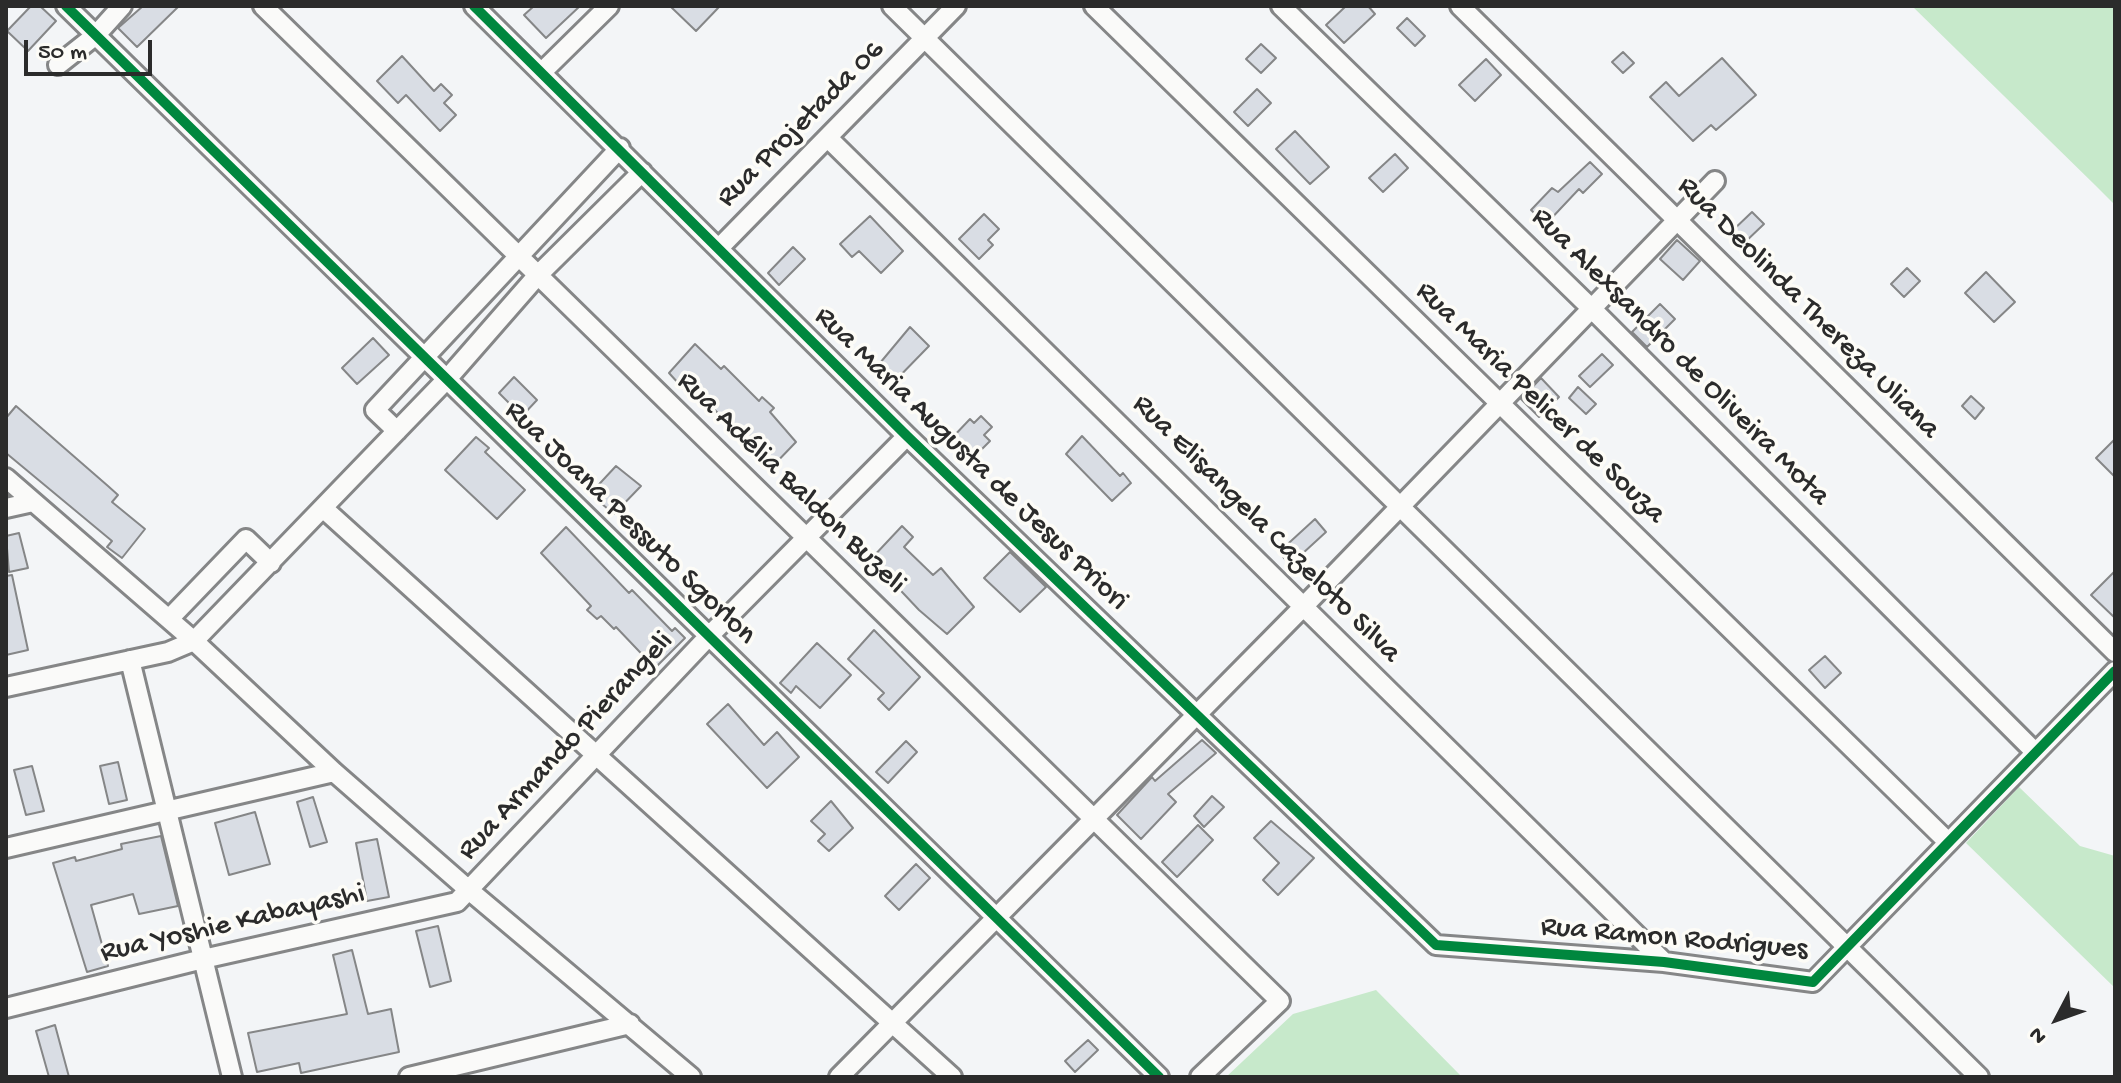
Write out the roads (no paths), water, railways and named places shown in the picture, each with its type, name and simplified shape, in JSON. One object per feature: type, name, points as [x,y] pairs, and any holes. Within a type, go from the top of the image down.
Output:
[{"type":"street","name":"Rua Joana Pessuto Sgorlon","points":[[66,6],[1159,1077]]},
{"type":"street","points":[[58,65],[96,35],[122,6]]},
{"type":"street","name":"Rua Adélia Baldon Buzeli","points":[[263,6],[1280,1001],[1200,1077]]},
{"type":"street","name":"Rua Maria Augusta de Jesus Priori","points":[[474,6],[907,436],[1436,945]]},
{"type":"street","points":[[542,72],[609,6]]},
{"type":"street","points":[[892,6],[1401,504],[1979,1077]]},
{"type":"street","name":"Rua Projetada 06","points":[[720,247],[956,6]]},
{"type":"street","name":"Rua Maria Pelicer de Souza","points":[[1094,6],[1947,841]]},
{"type":"street","name":"Rua Alexsandro de Oliveira Mota","points":[[1281,6],[1591,308],[2035,752]]},
{"type":"street","name":"Rua Deolinda Thereza Uliana","points":[[1460,6],[2115,652]]},
{"type":"street","name":"Rua Elisangela Cazeloto Silva","points":[[828,138],[1664,962]]},
{"type":"street","points":[[397,431],[375,410],[426,359],[517,255],[620,148]]},
{"type":"street","points":[[6,687],[168,652],[194,641],[447,379],[537,276],[642,172]]},
{"type":"street","points":[[839,1077],[1303,607],[1715,181]]},
{"type":"street","name":"Rua Armando Pierangeli","points":[[470,891],[709,636],[907,436]]},
{"type":"street","points":[[6,478],[194,641],[334,772],[470,891],[691,1077]]},
{"type":"street","points":[[6,508],[33,502]]},
{"type":"street","points":[[323,508],[952,1077]]},
{"type":"street","points":[[169,619],[246,539],[271,563]]},
{"type":"street","points":[[130,660],[232,1077]]},
{"type":"street","points":[[1849,947],[1947,841],[2115,671]]},
{"type":"street","points":[[6,848],[334,772]]},
{"type":"street","name":"Rua Yoshie Kabayashi","points":[[6,1008],[203,959],[457,902],[470,891]]},
{"type":"street","name":"Rua Ramon Rodrigues","points":[[1436,945],[1664,962],[1813,982],[1849,947]]},
{"type":"street","points":[[409,1077],[630,1024]]}]
